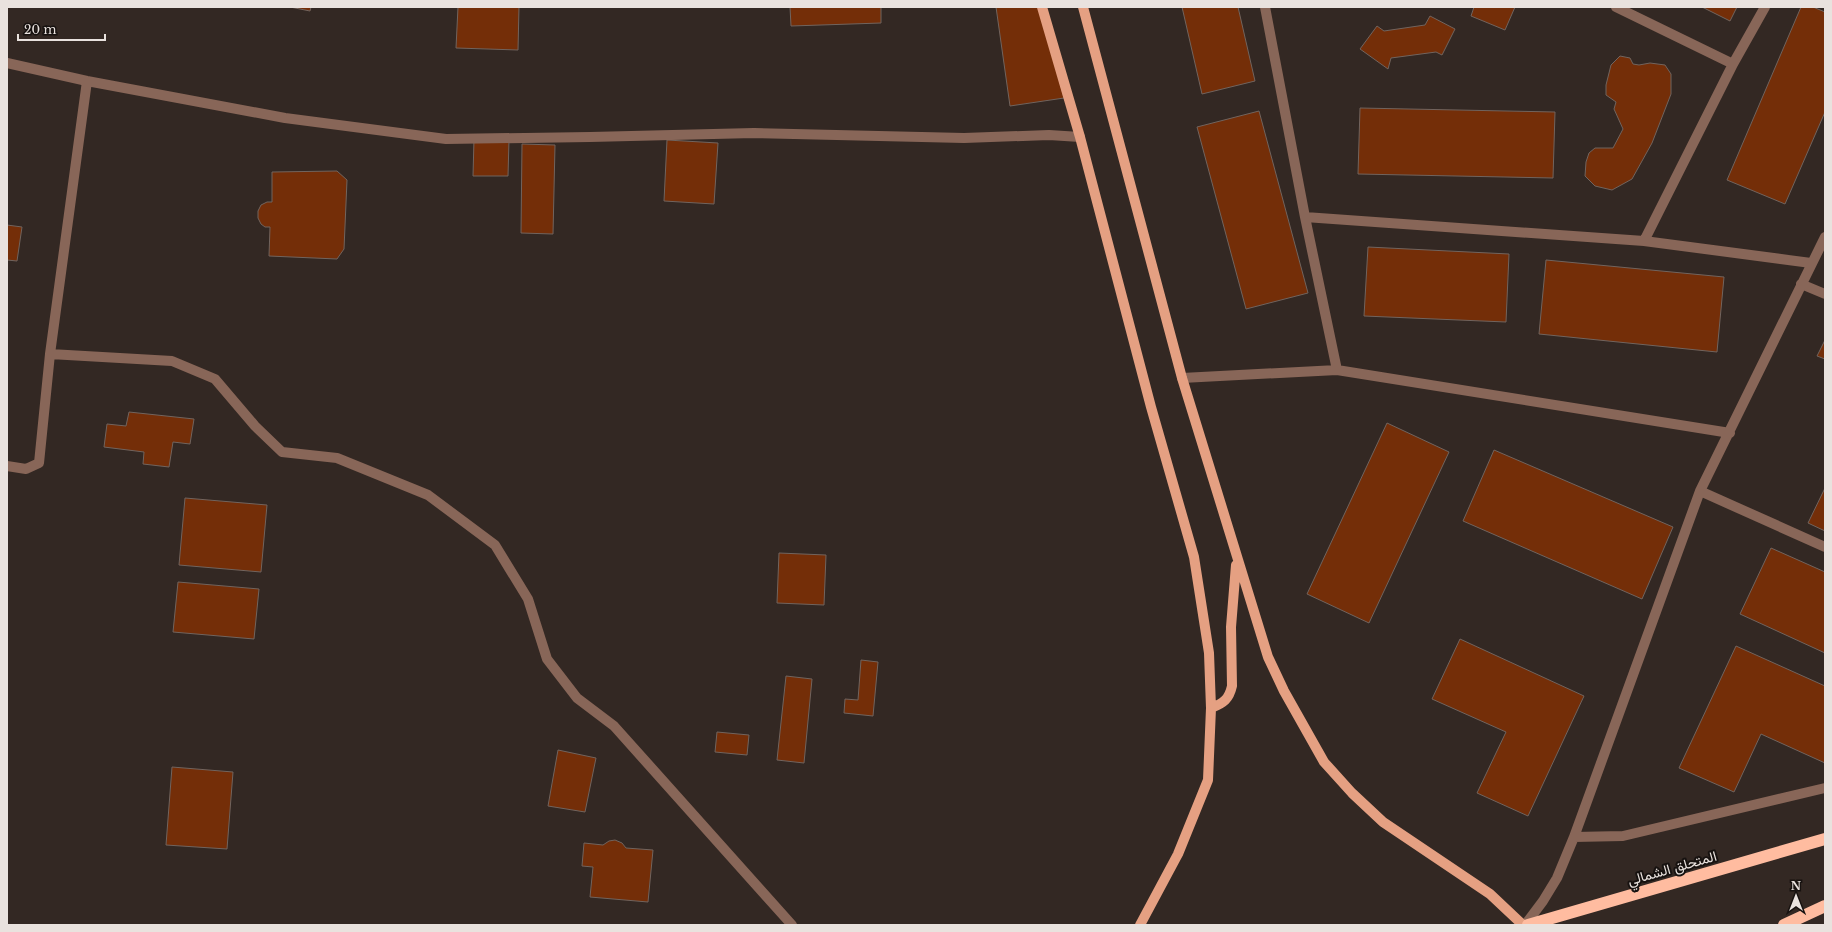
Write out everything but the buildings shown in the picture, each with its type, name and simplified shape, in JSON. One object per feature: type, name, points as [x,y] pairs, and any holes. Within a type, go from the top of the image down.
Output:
[{"type":"highway","name":"المتحلق الشمالي","points":[[1528,925],[1825,840]]},
{"type":"highway","points":[[1784,925],[1825,906]]},
{"type":"main road","points":[[1042,7],[1080,137],[1151,407],[1194,557],[1209,653],[1211,708],[1208,780],[1178,854],[1140,925]]},
{"type":"main road","points":[[1083,7],[1182,378],[1268,657],[1284,691],[1324,762],[1352,793],[1383,822],[1490,894],[1524,925]]},
{"type":"main road","points":[[1211,708],[1225,702],[1230,695],[1232,686],[1233,652],[1231,627],[1237,557]]},
{"type":"street","points":[[1265,7],[1305,217],[1337,370]]},
{"type":"street","points":[[1616,7],[1733,64]]},
{"type":"street","points":[[1644,241],[1733,64],[1764,7]]},
{"type":"street","points":[[7,63],[87,81],[285,118],[446,139],[590,137],[754,132],[964,138],[1049,135],[1080,137]]},
{"type":"street","points":[[7,466],[26,468],[39,463],[50,354],[87,81]]},
{"type":"street","points":[[1305,217],[1644,241],[1811,263]]},
{"type":"street","points":[[1524,925],[1543,901],[1557,878],[1574,837],[1700,491],[1730,433],[1811,263],[1825,237]]},
{"type":"street","points":[[1801,284],[1825,294]]},
{"type":"street","points":[[50,354],[172,361],[215,379],[255,426],[282,452],[337,458],[428,495],[495,545],[528,599],[547,659],[577,698],[614,726],[792,925]]},
{"type":"street","points":[[1182,378],[1337,370],[1730,433]]},
{"type":"street","points":[[1700,491],[1825,547]]},
{"type":"street","points":[[1574,837],[1622,836],[1825,788]]}]
